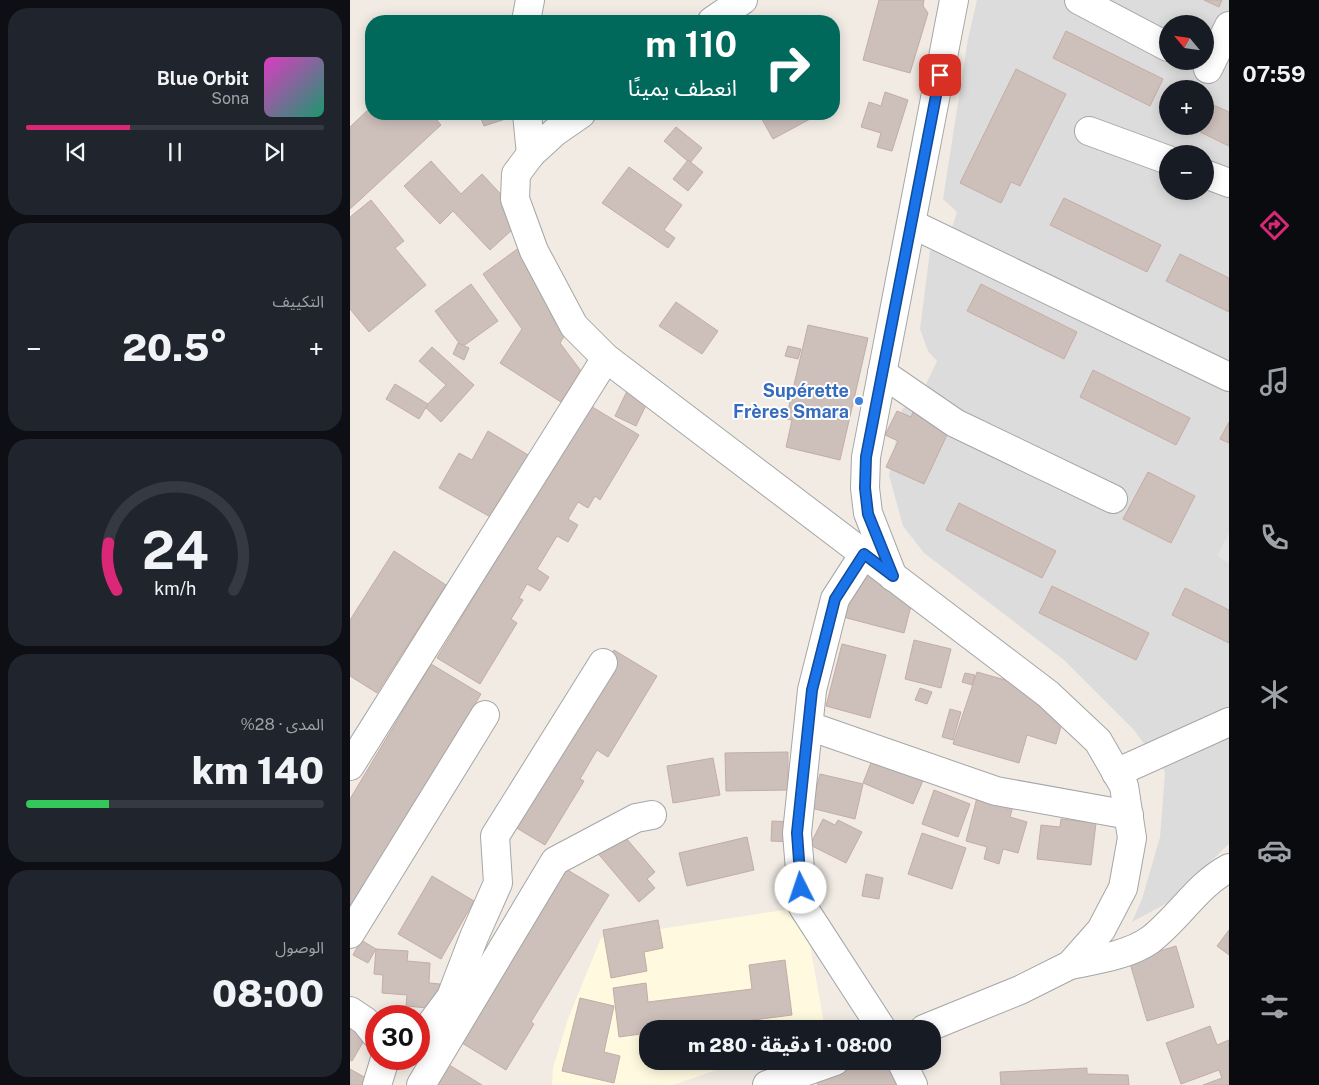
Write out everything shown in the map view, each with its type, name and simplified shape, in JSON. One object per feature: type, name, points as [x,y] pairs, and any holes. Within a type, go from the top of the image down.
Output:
[{"type":"street","points":[[527,15],[530,0]]},
{"type":"street","points":[[721,15],[743,0]]},
{"type":"street","points":[[893,576],[868,514],[865,488],[866,457],[954,0]]},
{"type":"street","points":[[1078,0],[1159,42]]},
{"type":"street","points":[[1214,61],[1229,26]]},
{"type":"street","points":[[527,120],[530,154]]},
{"type":"street","points":[[572,120],[530,154],[516,174],[514,199],[534,252],[574,326],[606,358],[1048,694],[1098,741],[1124,786],[1132,838],[1123,888],[1101,930],[1070,964]]},
{"type":"street","points":[[1089,131],[1159,157]]},
{"type":"street","points":[[1214,177],[1229,183]]},
{"type":"street","points":[[912,224],[1229,377]]},
{"type":"street","points":[[350,766],[606,358]]},
{"type":"street","points":[[882,373],[955,423],[1113,499]]},
{"type":"street","points":[[864,554],[835,599],[812,690],[797,833],[803,907],[876,1020]]},
{"type":"street","points":[[430,1025],[451,997],[474,937],[498,883],[495,836],[603,662]]},
{"type":"street","points":[[350,934],[485,715]]},
{"type":"street","points":[[1116,773],[1229,722]]},
{"type":"street","points":[[808,726],[996,791],[1129,815]]},
{"type":"street","points":[[421,1085],[554,861],[636,818],[652,815]]},
{"type":"street","points":[[941,1022],[1020,990],[1070,964],[1111,957],[1150,940],[1214,876],[1229,868]]},
{"type":"street","points":[[350,1011],[365,1021]]},
{"type":"street","points":[[767,1085],[810,1070]]},
{"type":"street","points":[[906,1070],[913,1085]]},
{"type":"shaded area","points":[[977,0],[1229,0],[1229,844],[1167,903],[1132,922],[1142,899],[1160,837],[1165,772],[1133,729],[1064,660],[924,553],[903,526],[889,475],[902,409],[919,399],[937,361],[928,351],[920,329],[930,251],[948,240],[957,212],[943,199],[968,39]]},
{"type":"shaded area","points":[[1229,533],[1229,563],[1217,556]]},
{"type":"shaded area","points":[[803,907],[823,1020],[639,1020],[639,1070],[717,1070],[673,1085],[552,1085],[553,1068],[568,1019],[601,938]]},
{"type":"building","points":[[879,0],[924,0],[923,6],[928,13],[910,73],[863,60]]},
{"type":"building","points":[[1204,0],[1222,0],[1219,7]]},
{"type":"building","points":[[1066,31],[1163,79],[1159,80],[1159,87],[1150,106],[1053,58]]},
{"type":"building","points":[[1016,69],[1066,94],[1020,186],[1011,182],[1001,203],[960,183]]},
{"type":"building","points":[[885,92],[908,100],[892,151],[877,147],[881,133],[861,127],[869,102],[881,106]]},
{"type":"building","points":[[1214,105],[1229,112],[1229,146],[1206,135],[1214,135]]},
{"type":"building","points":[[365,113],[365,120],[437,120],[441,125],[350,209],[350,127]]},
{"type":"building","points":[[482,120],[502,120],[484,126]]},
{"type":"building","points":[[762,120],[808,120],[773,139]]},
{"type":"building","points":[[676,127],[702,148],[690,163],[664,141]]},
{"type":"building","points":[[688,160],[703,172],[688,191],[673,179]]},
{"type":"building","points":[[431,161],[461,194],[482,174],[524,219],[490,250],[453,211],[440,224],[404,186]]},
{"type":"building","points":[[629,167],[682,205],[664,230],[675,238],[668,248],[602,203]]},
{"type":"building","points":[[1064,198],[1161,245],[1147,272],[1050,225]]},
{"type":"building","points":[[371,200],[404,241],[395,248],[426,285],[369,332],[350,309],[350,217]]},
{"type":"building","points":[[520,247],[573,321],[560,343],[581,371],[561,402],[500,363],[522,329],[483,274]]},
{"type":"building","points":[[1180,254],[1229,278],[1229,312],[1166,281]]},
{"type":"building","points":[[471,284],[498,321],[462,347],[435,311]]},
{"type":"building","points":[[981,284],[1077,332],[1064,359],[967,311]]},
{"type":"building","points":[[676,302],[718,331],[702,354],[659,326]]},
{"type":"building","points":[[808,325],[868,338],[840,460],[786,447],[792,420],[786,419]]},
{"type":"building","points":[[458,343],[469,348],[464,360],[453,354]]},
{"type":"building","points":[[788,346],[801,349],[798,359],[785,356]]},
{"type":"building","points":[[432,347],[474,385],[441,422],[425,407],[446,385],[419,361]]},
{"type":"building","points":[[1093,370],[1190,418],[1176,445],[1080,397]]},
{"type":"building","points":[[395,384],[428,404],[419,419],[386,399]]},
{"type":"building","points":[[627,391],[648,401],[636,426],[615,416]]},
{"type":"building","points":[[589,405],[639,435],[600,500],[595,496],[588,508],[578,502],[568,519],[578,525],[568,542],[557,536],[537,569],[549,577],[540,591],[527,584],[519,598],[523,600],[511,619],[517,623],[480,684],[437,658]]},
{"type":"building","points":[[916,405],[953,422],[924,484],[886,467],[898,441],[885,435],[897,411],[911,417]]},
{"type":"building","points":[[1229,422],[1229,443],[1220,439]]},
{"type":"building","points":[[488,431],[530,456],[494,519],[439,488],[459,453],[472,460]]},
{"type":"building","points":[[1148,472],[1195,496],[1171,543],[1123,519]]},
{"type":"building","points":[[959,503],[1056,551],[1042,578],[946,530]]},
{"type":"building","points":[[394,551],[446,585],[377,693],[350,676],[350,620]]},
{"type":"building","points":[[856,571],[916,587],[904,633],[843,617]]},
{"type":"building","points":[[1052,586],[1149,633],[1136,660],[1039,613]]},
{"type":"building","points":[[1185,588],[1229,610],[1229,643],[1172,615]]},
{"type":"building","points":[[914,640],[951,649],[941,688],[905,679]]},
{"type":"building","points":[[842,644],[886,655],[870,718],[826,706]]},
{"type":"building","points":[[614,650],[657,676],[608,757],[597,750],[580,779],[584,781],[545,845],[510,824]]},
{"type":"building","points":[[431,664],[481,694],[367,886],[364,883],[350,907],[350,799]]},
{"type":"building","points":[[977,672],[1069,698],[1056,744],[1027,735],[1019,763],[953,744]]},
{"type":"building","points":[[965,673],[975,675],[972,685],[962,682]]},
{"type":"building","points":[[920,688],[932,692],[927,704],[915,700]]},
{"type":"building","points":[[950,709],[961,712],[953,740],[942,737]]},
{"type":"building","points":[[876,750],[924,778],[913,804],[863,783]]},
{"type":"building","points":[[788,752],[788,790],[726,791],[725,753]]},
{"type":"building","points":[[713,758],[720,795],[673,803],[667,766]]},
{"type":"building","points":[[820,774],[863,784],[855,819],[811,808]]},
{"type":"building","points":[[982,778],[1018,788],[1010,817],[1027,822],[1018,853],[1003,849],[999,864],[984,859],[987,847],[966,841]]},
{"type":"building","points":[[934,790],[970,804],[958,837],[922,824]]},
{"type":"building","points":[[823,819],[835,825],[838,820],[862,832],[846,863],[810,845]]},
{"type":"building","points":[[1061,819],[1096,823],[1091,865],[1037,859],[1041,825],[1060,827]]},
{"type":"building","points":[[772,821],[794,822],[794,842],[771,841]]},
{"type":"building","points":[[614,824],[655,872],[647,879],[655,888],[639,902],[590,844]]},
{"type":"building","points":[[922,833],[966,848],[952,889],[908,874]]},
{"type":"building","points":[[747,837],[754,870],[687,886],[679,853]]},
{"type":"building","points":[[566,869],[609,895],[531,1022],[534,1024],[506,1070],[462,1043]]},
{"type":"building","points":[[866,874],[883,878],[879,899],[862,896]]},
{"type":"building","points":[[432,876],[474,901],[441,959],[398,934]]},
{"type":"building","points":[[658,920],[663,948],[644,952],[647,971],[611,978],[603,930]]},
{"type":"building","points":[[1229,930],[1229,955],[1217,946]]},
{"type":"building","points":[[361,940],[376,949],[368,963],[353,955]]},
{"type":"building","points":[[1176,946],[1194,1007],[1147,1021],[1129,960]]},
{"type":"building","points":[[376,949],[408,951],[407,961],[430,963],[429,983],[440,984],[438,1009],[430,1008],[430,1005],[406,1005],[407,995],[382,993],[383,975],[374,974]]},
{"type":"building","points":[[785,960],[792,1015],[753,1020],[639,1020],[639,1034],[619,1037],[613,988],[646,983],[648,1002],[752,989],[749,965]]},
{"type":"building","points":[[580,998],[614,1006],[604,1052],[620,1056],[614,1083],[562,1071]]},
{"type":"building","points":[[350,1022],[365,1030],[365,1039],[352,1061],[350,1060]]},
{"type":"building","points":[[1210,1026],[1217,1045],[1229,1040],[1229,1085],[1203,1085],[1222,1078],[1219,1070],[1181,1084],[1166,1043]]},
{"type":"building","points":[[446,1063],[482,1085],[433,1085]]},
{"type":"building","points":[[1087,1068],[1087,1074],[1128,1075],[1129,1085],[1001,1085],[1000,1072]]},
{"type":"building","points":[[350,1069],[373,1082],[371,1085],[350,1085]]},
{"type":"building","points":[[837,1070],[896,1070],[899,1085],[818,1085],[816,1081]]},
{"type":"place","name":"Supérette Frères Smara","points":[[859,401]]},
{"type":"route","points":[[801,888],[797,833],[812,690],[835,599],[864,554],[893,576],[868,514],[865,488],[866,457],[940,75]]}]
